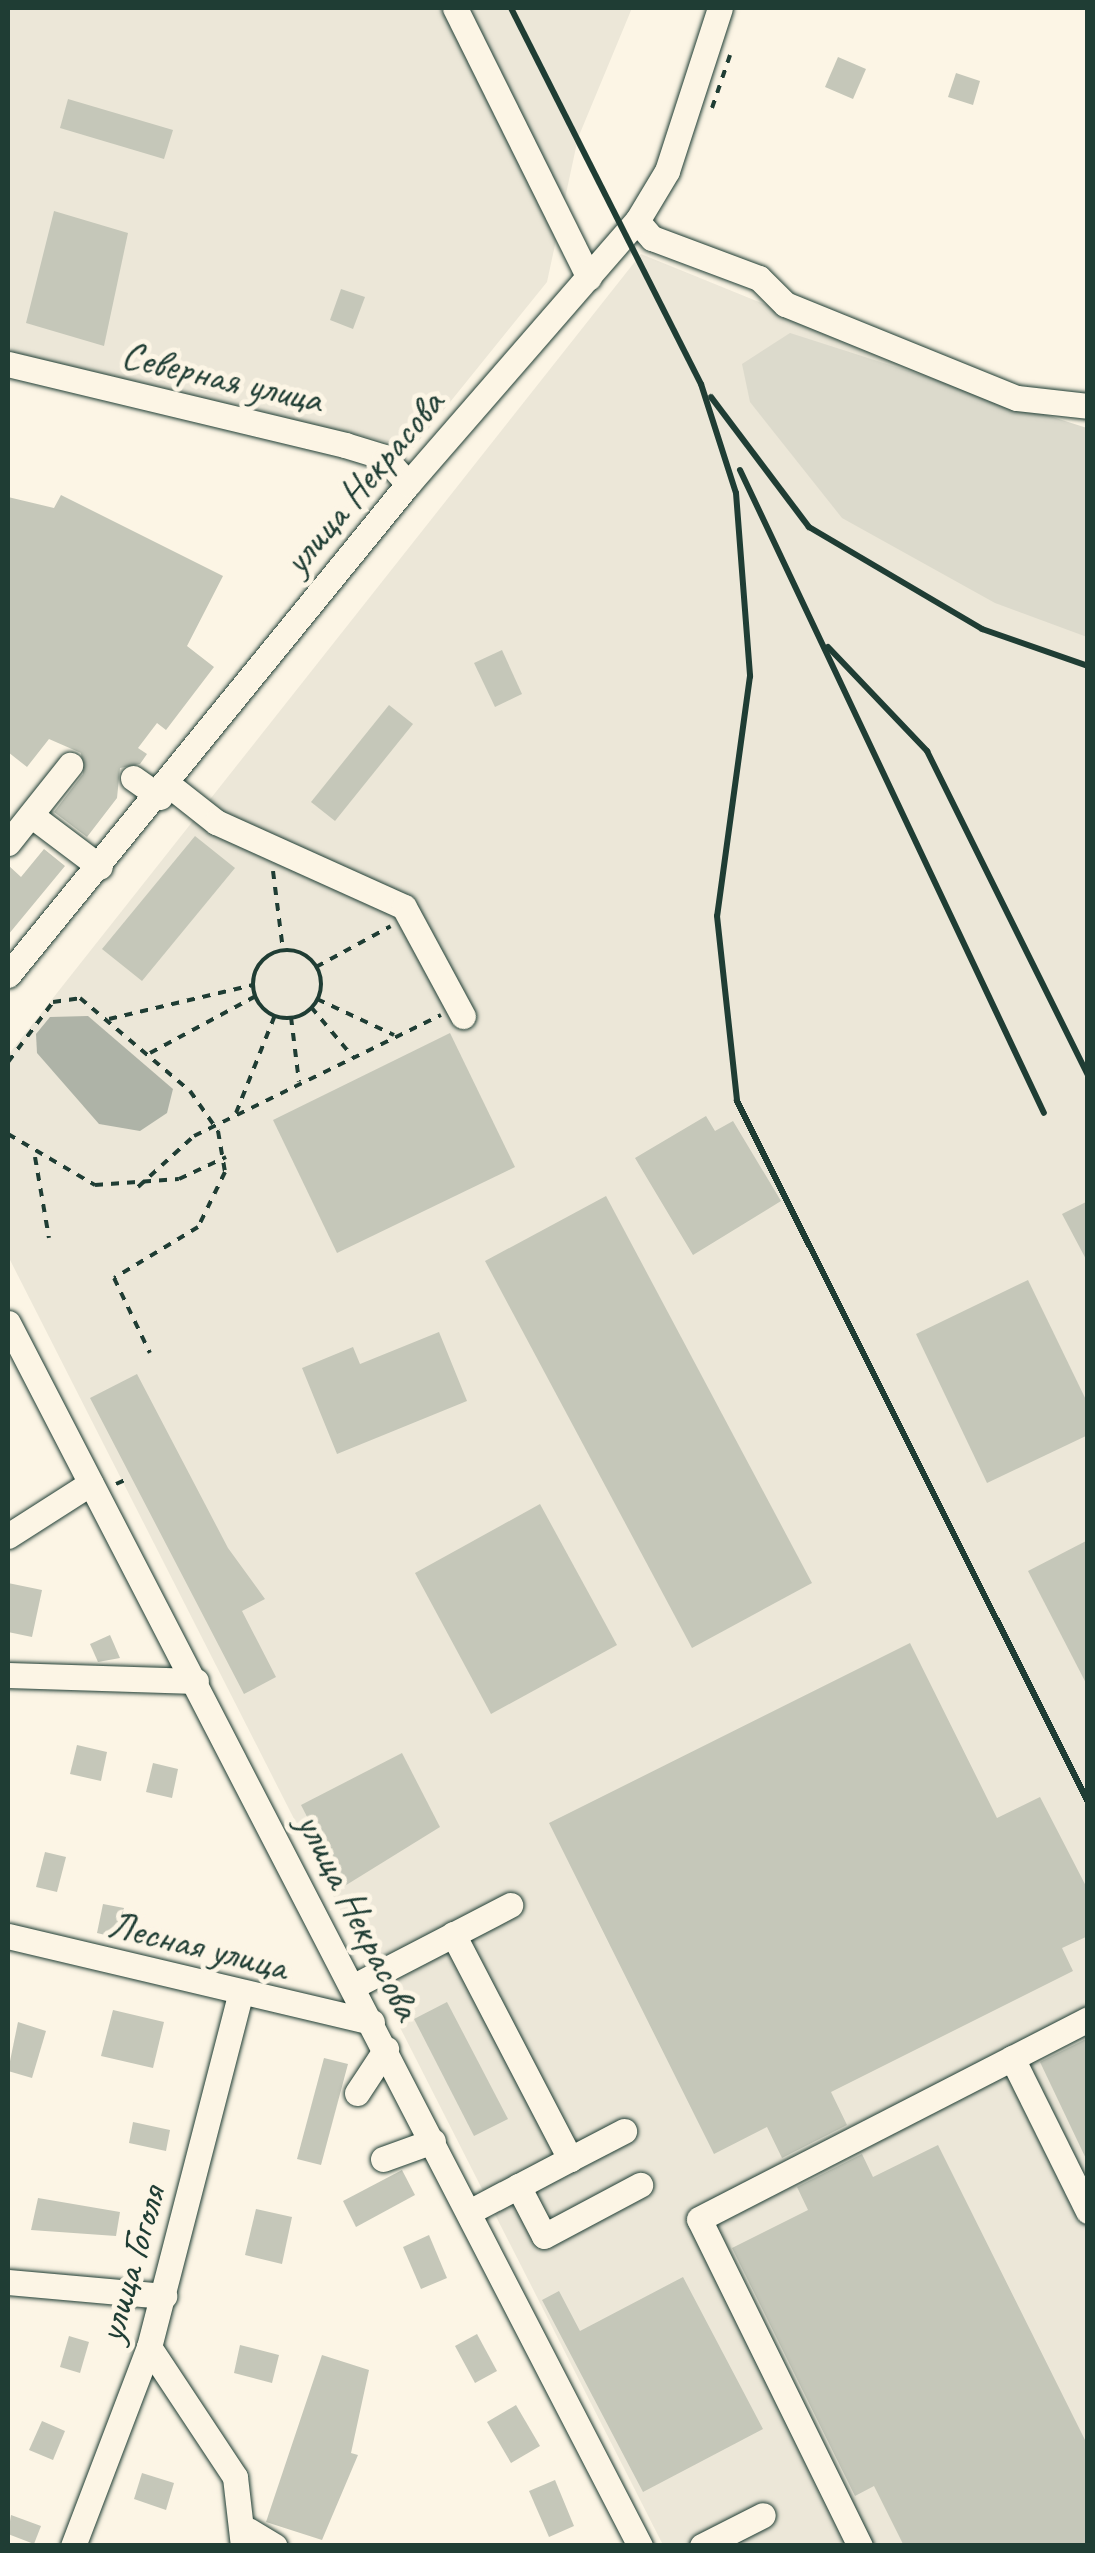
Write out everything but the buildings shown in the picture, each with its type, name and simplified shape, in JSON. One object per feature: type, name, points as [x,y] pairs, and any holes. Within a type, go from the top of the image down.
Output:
[{"type":"street","points":[[455,8],[589,278]]},
{"type":"street","name":"улица Некрасова","points":[[8,975],[164,791],[408,484],[637,221],[667,171],[720,8]]},
{"type":"street","points":[[637,221],[652,238],[759,278],[785,304],[1017,398],[1088,406]]},
{"type":"street","name":"Северная улица","points":[[8,364],[346,445],[384,457],[408,484]]},
{"type":"street","points":[[8,844],[70,765]]},
{"type":"street","points":[[133,778],[164,791],[216,822],[404,907],[463,1016]]},
{"type":"street","points":[[31,814],[100,867]]},
{"type":"street","name":"улица Некрасова","points":[[8,1323],[354,1986],[640,2546]]},
{"type":"street","points":[[8,1536],[91,1482]]},
{"type":"street","points":[[8,1676],[196,1681]]},
{"type":"street","points":[[354,1986],[510,1904]]},
{"type":"street","points":[[453,1934],[570,2159]]},
{"type":"street","name":"Лесная улица","points":[[8,1936],[240,1996],[372,2022]]},
{"type":"street","name":"улица Гоголя","points":[[73,2546],[164,2296],[240,1996]]},
{"type":"street","points":[[860,2546],[699,2219],[1088,2019]]},
{"type":"street","points":[[358,2094],[386,2049]]},
{"type":"street","points":[[1012,2058],[1088,2210]]},
{"type":"street","points":[[469,2212],[624,2131]]},
{"type":"street","points":[[383,2159],[433,2141]]},
{"type":"street","points":[[518,2186],[544,2236],[640,2186]]},
{"type":"street","points":[[8,2282],[164,2296]]},
{"type":"street","points":[[148,2347],[234,2477],[245,2538],[275,2546]]},
{"type":"street","points":[[702,2546],[762,2515]]},
{"type":"path","points":[[283,950],[272,864],[289,872]]},
{"type":"path","points":[[392,916],[403,928]]},
{"type":"path","points":[[316,966],[398,922]]},
{"type":"path","points":[[283,950],[316,966]]},
{"type":"path","points":[[283,950],[260,964],[254,985],[256,996],[275,1015],[292,1017],[311,1008],[317,998],[316,966]]},
{"type":"path","points":[[109,1019],[254,985]]},
{"type":"path","points":[[148,1054],[256,996]]},
{"type":"path","points":[[138,1187],[162,1159],[215,1126],[443,1014],[435,997]]},
{"type":"path","points":[[8,1062],[53,1002],[80,998],[148,1054],[215,1126],[226,1157],[222,1186],[198,1227],[114,1278],[150,1353]]},
{"type":"path","points":[[317,998],[397,1036]]},
{"type":"path","points":[[311,1008],[354,1058]]},
{"type":"path","points":[[236,1115],[275,1015]]},
{"type":"path","points":[[292,1017],[299,1084]]},
{"type":"path","points":[[8,1134],[35,1157],[76,1181],[138,1187],[226,1157]]},
{"type":"path","points":[[35,1157],[49,1238]]},
{"type":"shaded area","points":[[8,8],[632,8],[578,138],[547,282],[413,448],[8,351]]},
{"type":"shaded area","points":[[641,254],[1087,435],[1087,2545],[663,2545],[8,1256],[8,1055]]},
{"type":"shaded area","points":[[790,333],[1087,428],[1087,637],[995,603],[842,518],[750,402],[742,364]]},
{"type":"shaded area","points":[[88,1016],[173,1089],[167,1113],[140,1131],[99,1124],[37,1053],[36,1034],[50,1017]]},
{"type":"railway","points":[[511,8],[701,384],[736,493],[750,676],[717,916],[737,1101],[1088,1802]]},
{"type":"railway","points":[[711,397],[809,527],[982,629],[1088,666]]},
{"type":"railway","points":[[740,470],[1044,1113]]},
{"type":"railway","points":[[828,647],[927,751],[1088,1075]]}]
